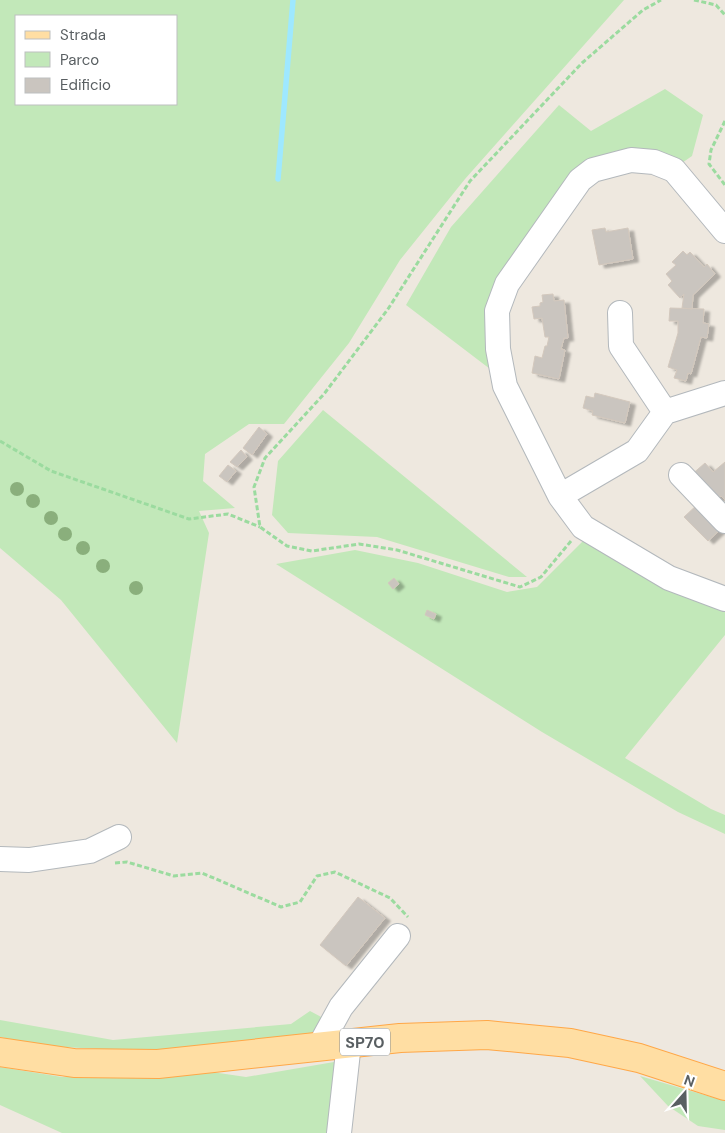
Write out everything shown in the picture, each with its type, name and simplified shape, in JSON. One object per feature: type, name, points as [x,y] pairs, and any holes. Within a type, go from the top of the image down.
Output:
[{"type":"main road","name":"SP70","points":[[0,1052],[74,1063],[158,1064],[400,1038],[486,1035],[570,1043],[639,1058],[725,1086]]},
{"type":"street","points":[[725,231],[674,170],[654,162],[631,160],[593,170],[580,180],[507,284],[497,311],[498,349],[505,386],[560,496],[583,527],[669,578],[725,599]]},
{"type":"street","points":[[620,314],[622,346],[665,412]]},
{"type":"street","points":[[560,496],[637,451],[665,412],[725,394]]},
{"type":"street","points":[[681,475],[725,522]]},
{"type":"street","points":[[0,859],[29,860],[90,851],[119,837]]},
{"type":"street","points":[[319,1047],[341,1007],[398,936]]},
{"type":"street","points":[[339,1133],[349,1043]]},
{"type":"path","points":[[260,527],[254,487],[265,458],[324,394],[388,309],[470,182],[582,63],[643,10],[661,0]]},
{"type":"path","points":[[694,0],[716,5],[725,15]]},
{"type":"path","points":[[725,121],[711,150],[709,164],[725,185]]},
{"type":"path","points":[[0,442],[51,471],[189,519],[228,514],[260,527],[287,546],[312,551],[359,544],[397,550],[520,587],[541,577],[583,527]]},
{"type":"path","points":[[108,864],[127,862],[174,876],[202,873],[281,907],[300,902],[317,876],[336,872],[390,898],[410,918],[409,930],[398,936]]},
{"type":"green space","points":[[0,0],[624,0],[465,179],[400,260],[349,343],[284,424],[249,424],[205,454],[203,481],[235,508],[199,511],[209,533],[177,743],[61,600],[0,548]]},
{"type":"green space","points":[[665,89],[703,115],[692,156],[679,165],[604,156],[502,275],[494,372],[406,305],[451,227],[559,105],[591,131]]},
{"type":"green space","points":[[323,410],[527,577],[509,577],[377,537],[288,533],[272,515],[278,461]]},
{"type":"green space","points":[[583,541],[621,563],[725,611],[725,635],[625,758],[711,809],[725,815],[725,834],[678,812],[542,732],[276,564],[355,550],[418,563],[507,592],[537,587]]},
{"type":"green space","points":[[310,1011],[325,1019],[311,1037],[220,1047],[134,1051],[46,1046],[0,1037],[0,1020],[113,1040],[291,1024]]},
{"type":"green space","points":[[334,1062],[339,1064],[332,1133],[62,1133],[0,1105],[0,1067],[62,1077],[205,1071],[246,1077]]},
{"type":"green space","points":[[640,1076],[725,1101],[725,1130],[698,1126],[668,1106]]},
{"type":"building","points":[[605,228],[606,232],[628,228],[633,259],[599,265],[592,230]]},
{"type":"building","points":[[683,251],[687,255],[690,252],[704,267],[707,264],[715,274],[693,295],[692,309],[682,308],[684,294],[680,298],[668,285],[672,281],[666,274],[676,265],[672,262]]},
{"type":"building","points":[[553,294],[554,301],[564,300],[568,338],[564,338],[561,349],[565,350],[559,379],[532,373],[535,356],[542,358],[549,337],[545,337],[542,318],[534,319],[532,307],[540,306],[540,303],[543,302],[542,295]]},
{"type":"building","points":[[670,308],[704,309],[703,323],[709,324],[707,338],[701,337],[691,374],[688,373],[686,381],[674,378],[677,370],[668,367],[678,333],[678,321],[669,321]]},
{"type":"building","points":[[595,393],[630,402],[625,423],[592,415],[593,411],[583,408],[586,396],[594,398]]},
{"type":"building","points":[[259,427],[267,434],[252,455],[243,448]]},
{"type":"building","points":[[241,450],[247,457],[237,467],[230,462]]},
{"type":"building","points":[[725,462],[725,500],[721,496],[714,502],[690,476],[705,463],[713,472]]},
{"type":"building","points":[[228,465],[236,471],[227,482],[219,476]]},
{"type":"building","points":[[699,503],[722,528],[708,541],[684,517]]},
{"type":"building","points":[[394,578],[399,584],[393,589],[388,583]]},
{"type":"building","points":[[427,610],[436,614],[434,619],[425,615]]},
{"type":"building","points":[[358,897],[385,918],[346,966],[320,945]]},
{"type":"waterway","points":[[278,179],[293,0]]}]
